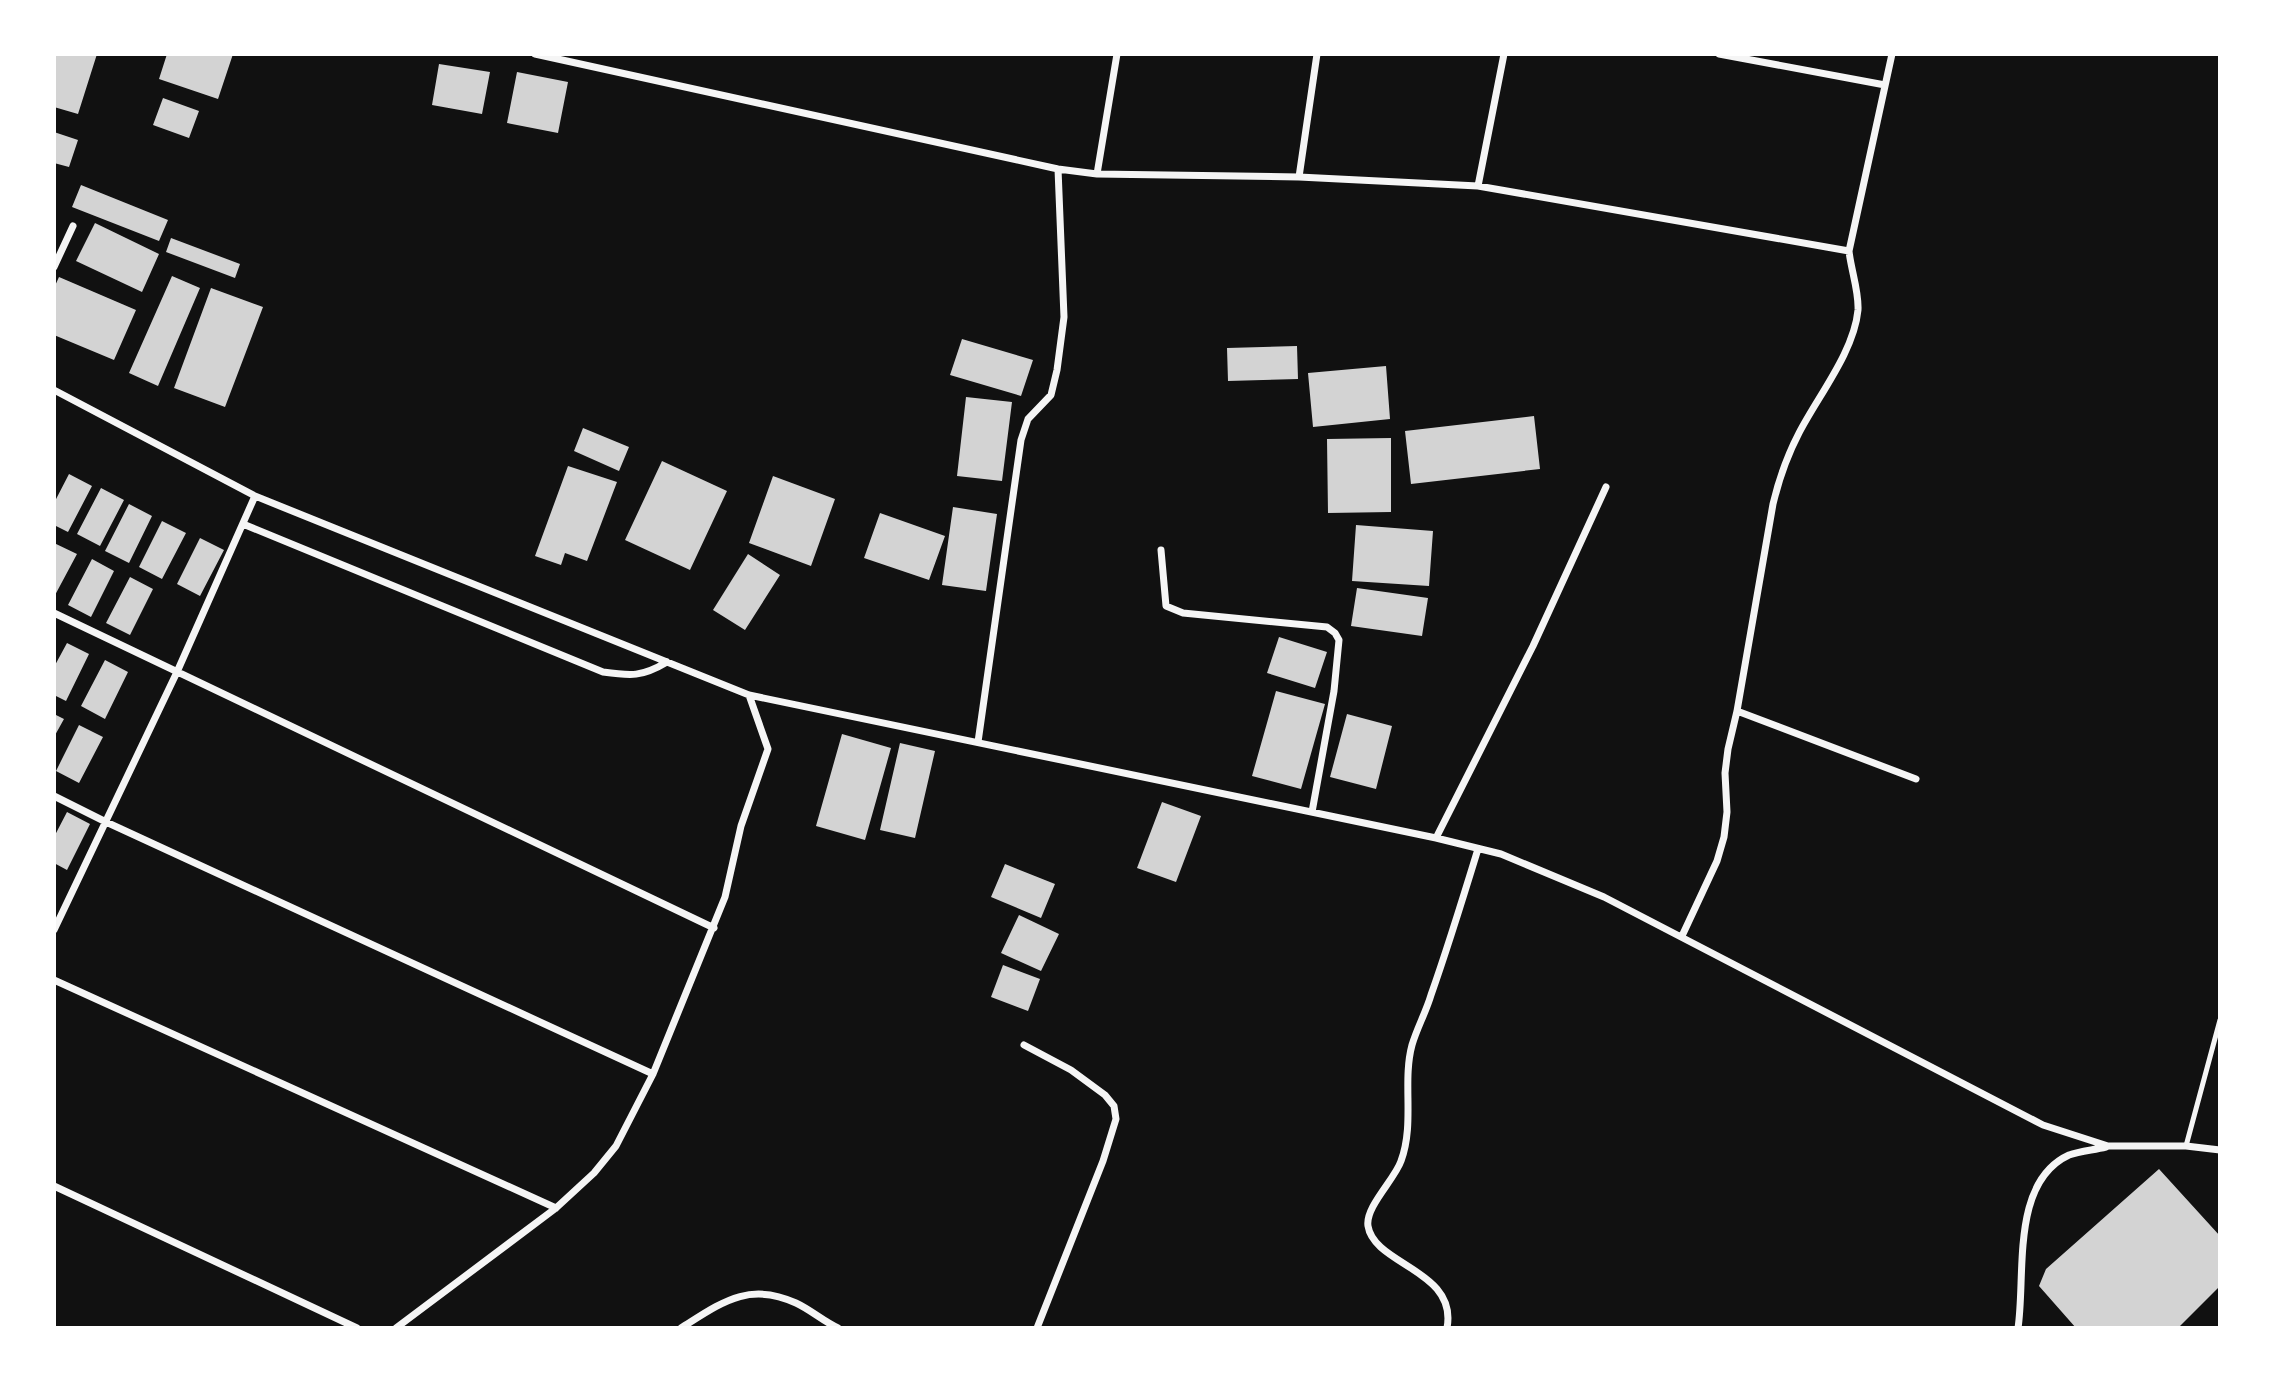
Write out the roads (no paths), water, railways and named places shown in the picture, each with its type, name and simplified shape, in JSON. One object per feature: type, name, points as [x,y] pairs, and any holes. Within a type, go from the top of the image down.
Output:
[{"type":"street","points":[[535,54],[1058,169],[1097,174],[1299,177],[1478,186],[1849,251]]},
{"type":"street","points":[[1097,174],[1117,54]]},
{"type":"street","points":[[1299,177],[1317,54]]},
{"type":"street","points":[[1478,186],[1504,54]]},
{"type":"street","points":[[1719,54],[1885,85]]},
{"type":"street","points":[[1682,936],[1717,861],[1724,837],[1728,749],[1779,480],[1799,433],[1840,361],[1852,334],[1858,310],[1849,251],[1892,54]]},
{"type":"street","points":[[978,742],[1021,440],[1028,419],[1051,395],[1057,370],[1064,317],[1058,169]]},
{"type":"street","points":[[54,267],[73,226]]},
{"type":"street","points":[[54,390],[255,496],[749,695],[1436,838],[1501,854],[1604,897],[1682,936],[2011,1110],[2043,1125],[2108,1146]]},
{"type":"street","points":[[1436,838],[1533,646],[1605,486]]},
{"type":"street","points":[[54,930],[177,672],[255,496]]},
{"type":"street","points":[[243,523],[603,672],[630,676],[650,673],[667,662]]},
{"type":"street","points":[[1161,550],[1166,606],[1172,610],[1327,627],[1335,633],[1339,640],[1334,691],[1312,813]]},
{"type":"street","points":[[54,612],[714,928]]},
{"type":"street","points":[[396,1328],[556,1208],[594,1173],[616,1146],[653,1074],[725,897],[741,826],[768,749],[749,695]]},
{"type":"street","points":[[1737,711],[1916,779]]},
{"type":"street","points":[[54,796],[653,1074]]},
{"type":"street","points":[[1447,1328],[1450,1317],[1443,1296],[1430,1282],[1380,1245],[1368,1228],[1368,1220],[1376,1201],[1393,1179],[1407,1141],[1412,1045],[1448,948],[1478,849]]},
{"type":"street","points":[[54,980],[556,1208]]},
{"type":"street","points":[[1024,1045],[1071,1070],[1105,1095],[1114,1106],[1115,1119],[1103,1161],[1037,1328]]},
{"type":"street","points":[[2018,1328],[2028,1212],[2040,1179],[2056,1164],[2070,1155],[2108,1146],[2186,1146],[2220,1150]]},
{"type":"street","points":[[54,1186],[357,1328]]},
{"type":"street","points":[[681,1328],[730,1299],[757,1292],[797,1303],[838,1328]]},
{"type":"lane","points":[[2186,1146],[2220,1020]]}]
